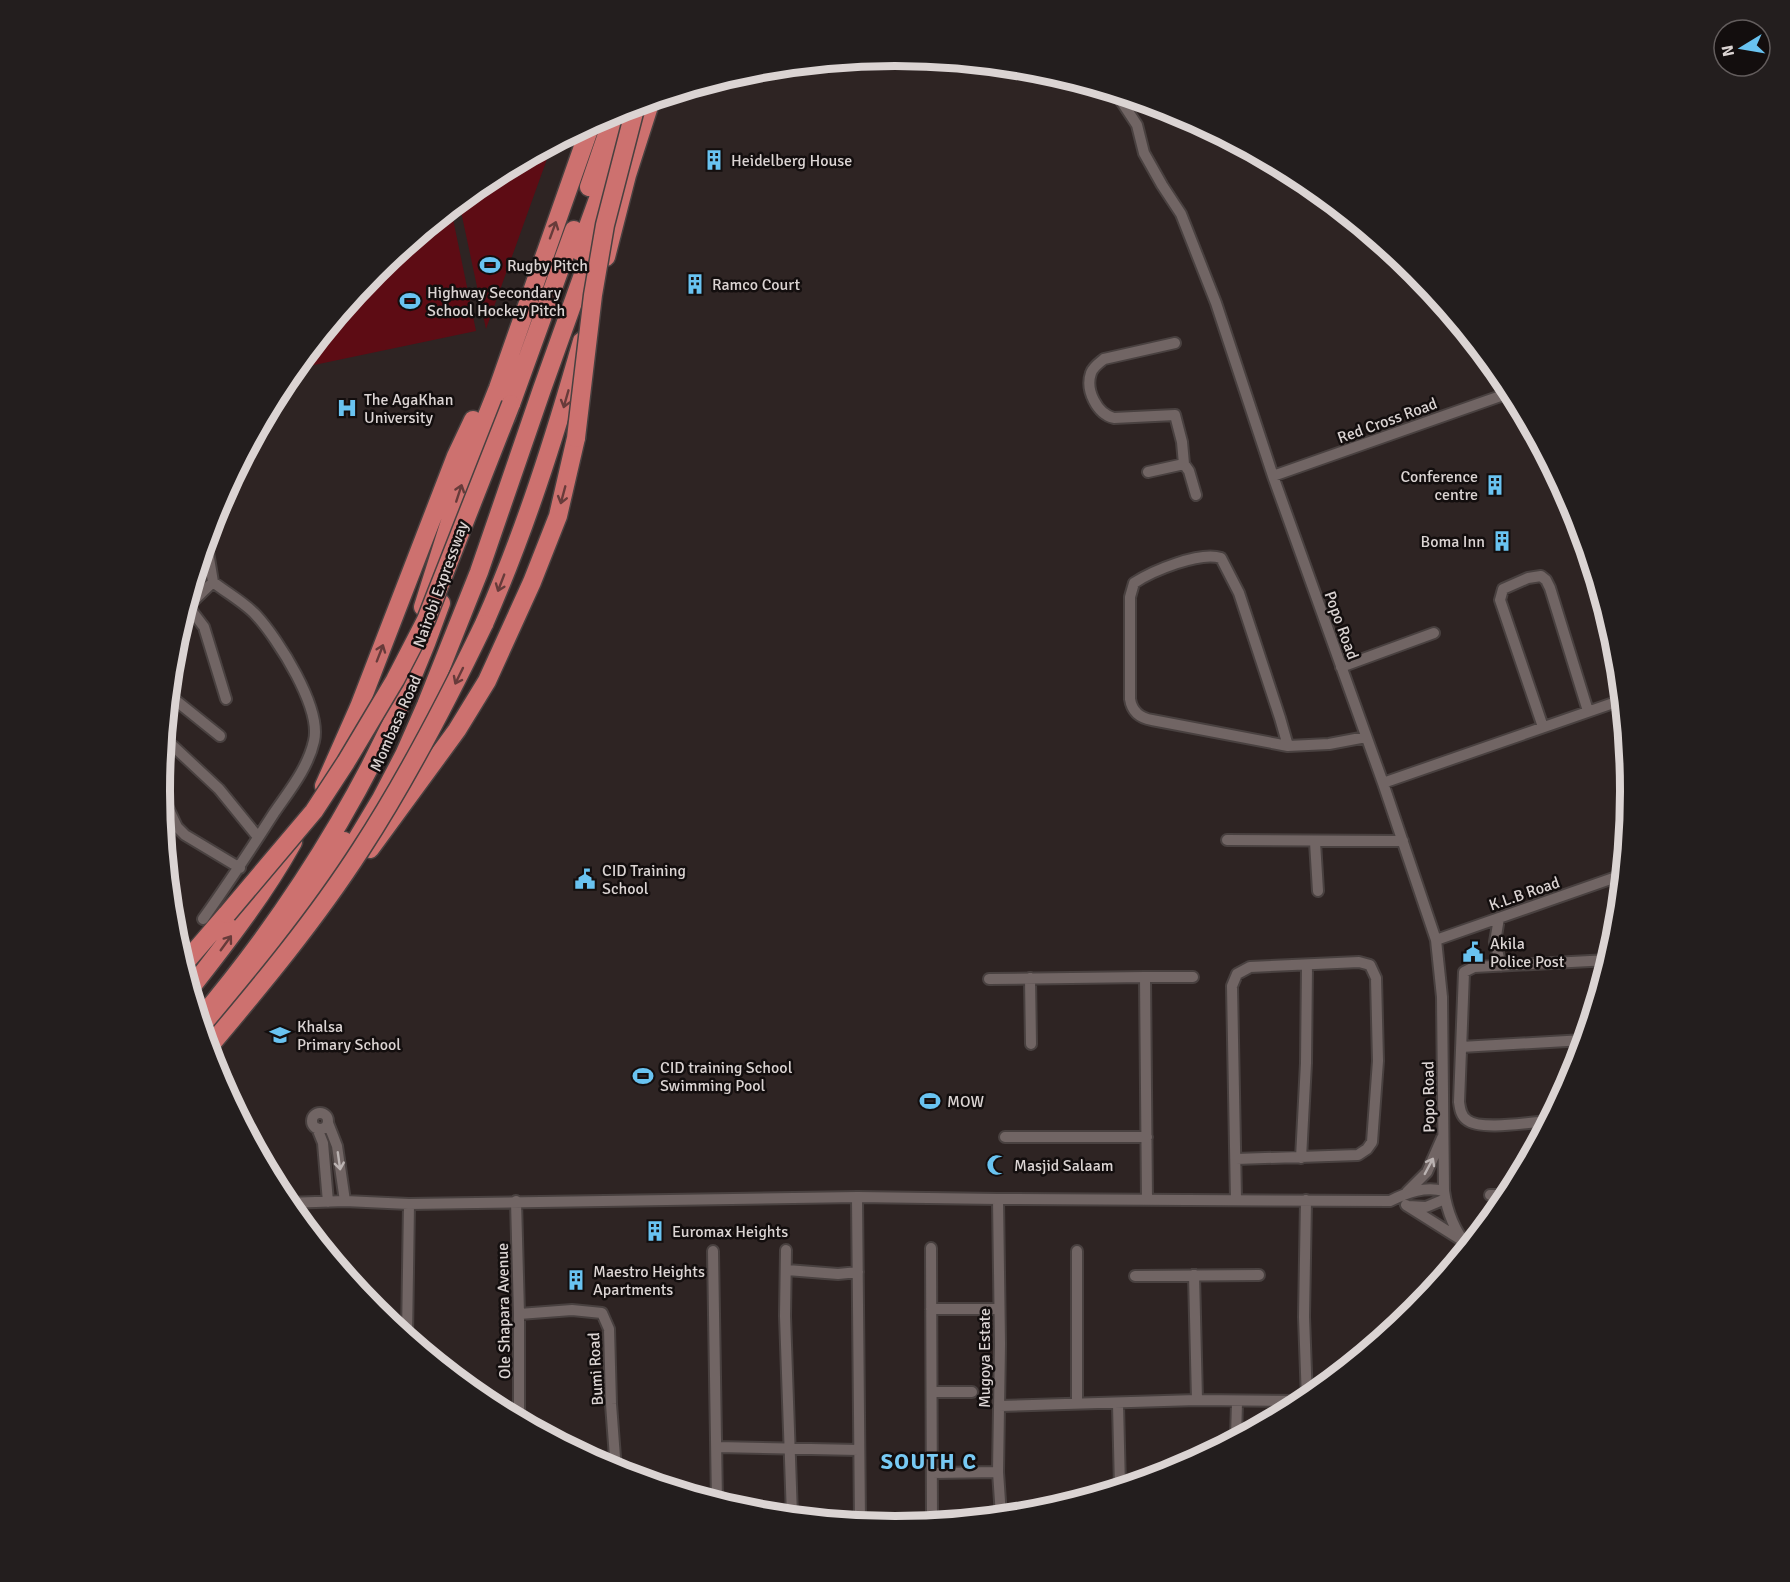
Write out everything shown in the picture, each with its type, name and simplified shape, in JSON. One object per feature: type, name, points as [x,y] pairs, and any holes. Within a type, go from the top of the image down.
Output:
[{"type":"highway","points":[[214,1040],[318,912],[361,850],[408,773],[484,624],[551,451],[617,220],[627,175],[648,109]]},
{"type":"highway","name":"Mombasa Road","points":[[217,1048],[251,1008],[381,799],[404,755],[479,572],[542,388],[641,112]]},
{"type":"highway","name":"Nairobi Expressway","points":[[209,1028],[254,975],[297,915],[366,804],[396,743],[434,656],[465,573],[630,116]]},
{"type":"highway","points":[[312,912],[364,858],[457,730],[487,681],[532,582],[558,516],[576,438],[593,295],[605,225],[631,116]]},
{"type":"highway","name":"Nairobi Expressway","points":[[205,1014],[234,979],[302,884],[362,783],[428,640],[610,125]]},
{"type":"highway","name":"Mombasa Road","points":[[201,999],[255,934],[313,848],[358,769],[396,693],[470,458],[498,388],[587,135]]},
{"type":"highway","points":[[196,982],[279,867],[318,799],[359,707],[456,456],[472,421],[498,388]]},
{"type":"highway","points":[[190,957],[314,811],[395,680],[426,620],[511,404]]},
{"type":"street","name":"Popo Road","points":[[1122,102],[1137,125],[1144,153],[1181,214],[1216,303],[1273,476],[1383,783],[1436,940],[1442,997],[1445,1195],[1451,1220],[1463,1241]]},
{"type":"street","points":[[1174,343],[1104,359],[1090,373],[1090,382],[1096,406],[1106,416],[1114,418],[1175,415],[1182,442],[1184,464],[1189,471],[1196,495]]},
{"type":"street","name":"Red Cross Road","points":[[1273,476],[1502,395]]},
{"type":"street","points":[[1148,472],[1184,464]]},
{"type":"street","points":[[203,919],[240,868],[302,770],[314,740],[312,716],[300,682],[289,660],[256,615],[213,582],[209,556]]},
{"type":"street","points":[[1288,746],[1239,593],[1221,558],[1208,556],[1189,560],[1157,571],[1134,583],[1130,597],[1131,703],[1136,713],[1144,719],[1288,746],[1329,744],[1366,737]]},
{"type":"street","points":[[1543,727],[1500,600],[1503,589],[1528,578],[1541,576],[1550,588],[1588,711]]},
{"type":"street","points":[[196,598],[213,582]]},
{"type":"street","points":[[193,614],[204,627],[226,699]]},
{"type":"street","points":[[1341,667],[1434,633]]},
{"type":"street","points":[[176,700],[220,736]]},
{"type":"street","points":[[1383,783],[1615,702]]},
{"type":"street","points":[[173,746],[219,789],[258,837]]},
{"type":"street","points":[[171,815],[177,827],[185,835],[240,868]]},
{"type":"street","points":[[1227,840],[1403,841]]},
{"type":"street","points":[[1315,842],[1318,891]]},
{"type":"street","name":"K.L.B Road","points":[[1436,940],[1615,879]]},
{"type":"street","points":[[1499,918],[1495,942],[1501,966]]},
{"type":"street","points":[[1540,1122],[1478,1125],[1467,1120],[1461,1111],[1459,1102],[1464,972],[1474,967],[1599,961]]},
{"type":"street","points":[[1236,1159],[1358,1155],[1372,1142],[1378,1062],[1376,978],[1370,965],[1359,962],[1250,967],[1237,974],[1233,980],[1236,1200]]},
{"type":"street","points":[[1301,1158],[1306,1063],[1307,966]]},
{"type":"street","points":[[1145,977],[1147,1200]]},
{"type":"street","points":[[989,979],[1192,977]]},
{"type":"street","points":[[1030,978],[1031,1044]]},
{"type":"street","points":[[1461,1047],[1576,1040]]},
{"type":"street","points":[[328,1202],[323,1143],[317,1128],[324,1128],[328,1123],[337,1146],[345,1201]]},
{"type":"street","points":[[1405,1199],[1427,1172],[1444,1132]]},
{"type":"street","points":[[1005,1137],[1147,1137]]},
{"type":"street","points":[[298,1203],[345,1201],[409,1204],[857,1197],[1390,1201],[1405,1199],[1431,1188],[1445,1195]]},
{"type":"street","points":[[1405,1199],[1426,1207],[1445,1195]]},
{"type":"street","points":[[1490,1195],[1497,1195]]},
{"type":"street","points":[[857,1197],[860,1515]]},
{"type":"street","name":"Mugoya Estate","points":[[998,1199],[998,1472],[1000,1508]]},
{"type":"street","points":[[1405,1199],[1462,1242]]},
{"type":"street","points":[[1306,1200],[1306,1388]]},
{"type":"street","name":"Ole Shapara Avenue","points":[[516,1201],[519,1411]]},
{"type":"street","points":[[407,1327],[409,1204]]},
{"type":"street","points":[[931,1248],[932,1514]]},
{"type":"street","points":[[786,1250],[785,1316],[792,1509]]},
{"type":"street","points":[[713,1251],[717,1493]]},
{"type":"street","points":[[1077,1251],[1077,1403]]},
{"type":"street","points":[[787,1270],[838,1274],[858,1272]]},
{"type":"street","points":[[1194,1275],[1197,1400]]},
{"type":"street","points":[[1135,1276],[1259,1275]]},
{"type":"street","points":[[931,1309],[999,1309]]},
{"type":"street","name":"Bumi Road","points":[[519,1314],[572,1310],[602,1313],[609,1329],[615,1460]]},
{"type":"street","points":[[932,1392],[972,1392]]},
{"type":"street","points":[[999,1406],[1197,1400],[1286,1401]]},
{"type":"street","points":[[1236,1430],[1237,1402]]},
{"type":"street","points":[[1118,1404],[1120,1480]]},
{"type":"street","points":[[717,1447],[859,1450]]},
{"type":"street","points":[[932,1473],[998,1472]]},
{"type":"shaded area","name":"Rugby Pitch","points":[[549,155],[486,329],[461,211],[492,188]]},
{"type":"shaded area","name":"Highway Secondary School Hockey Pitch","points":[[453,217],[476,331],[308,366],[350,313],[382,278]]},
{"type":"place","name":"Heidelberg House","points":[[714,160]]},
{"type":"place","name":"Rugby Pitch","points":[[490,265]]},
{"type":"place","name":"Ramco Court","points":[[695,284]]},
{"type":"place","name":"Highway Secondary School Hockey Pitch","points":[[410,301]]},
{"type":"place","name":"The AgaKhan University","points":[[347,408]]},
{"type":"place","name":"Conference centre","points":[[1495,485]]},
{"type":"place","name":"Boma Inn","points":[[1502,541]]},
{"type":"place","name":"CID Training School","points":[[585,879]]},
{"type":"place","name":"Akila Police Post","points":[[1473,952]]},
{"type":"place","name":"Khalsa Primary School","points":[[280,1035]]},
{"type":"place","name":"CID training School Swimming Pool","points":[[643,1076]]},
{"type":"place","name":"MOW","points":[[930,1101]]},
{"type":"place","name":"Masjid Salaam","points":[[997,1165]]},
{"type":"place","name":"Euromax Heights","points":[[655,1231]]},
{"type":"place","name":"Maestro Heights Apartments","points":[[576,1280]]},
{"type":"district","name":"SOUTH C","points":[[929,1461]]}]
